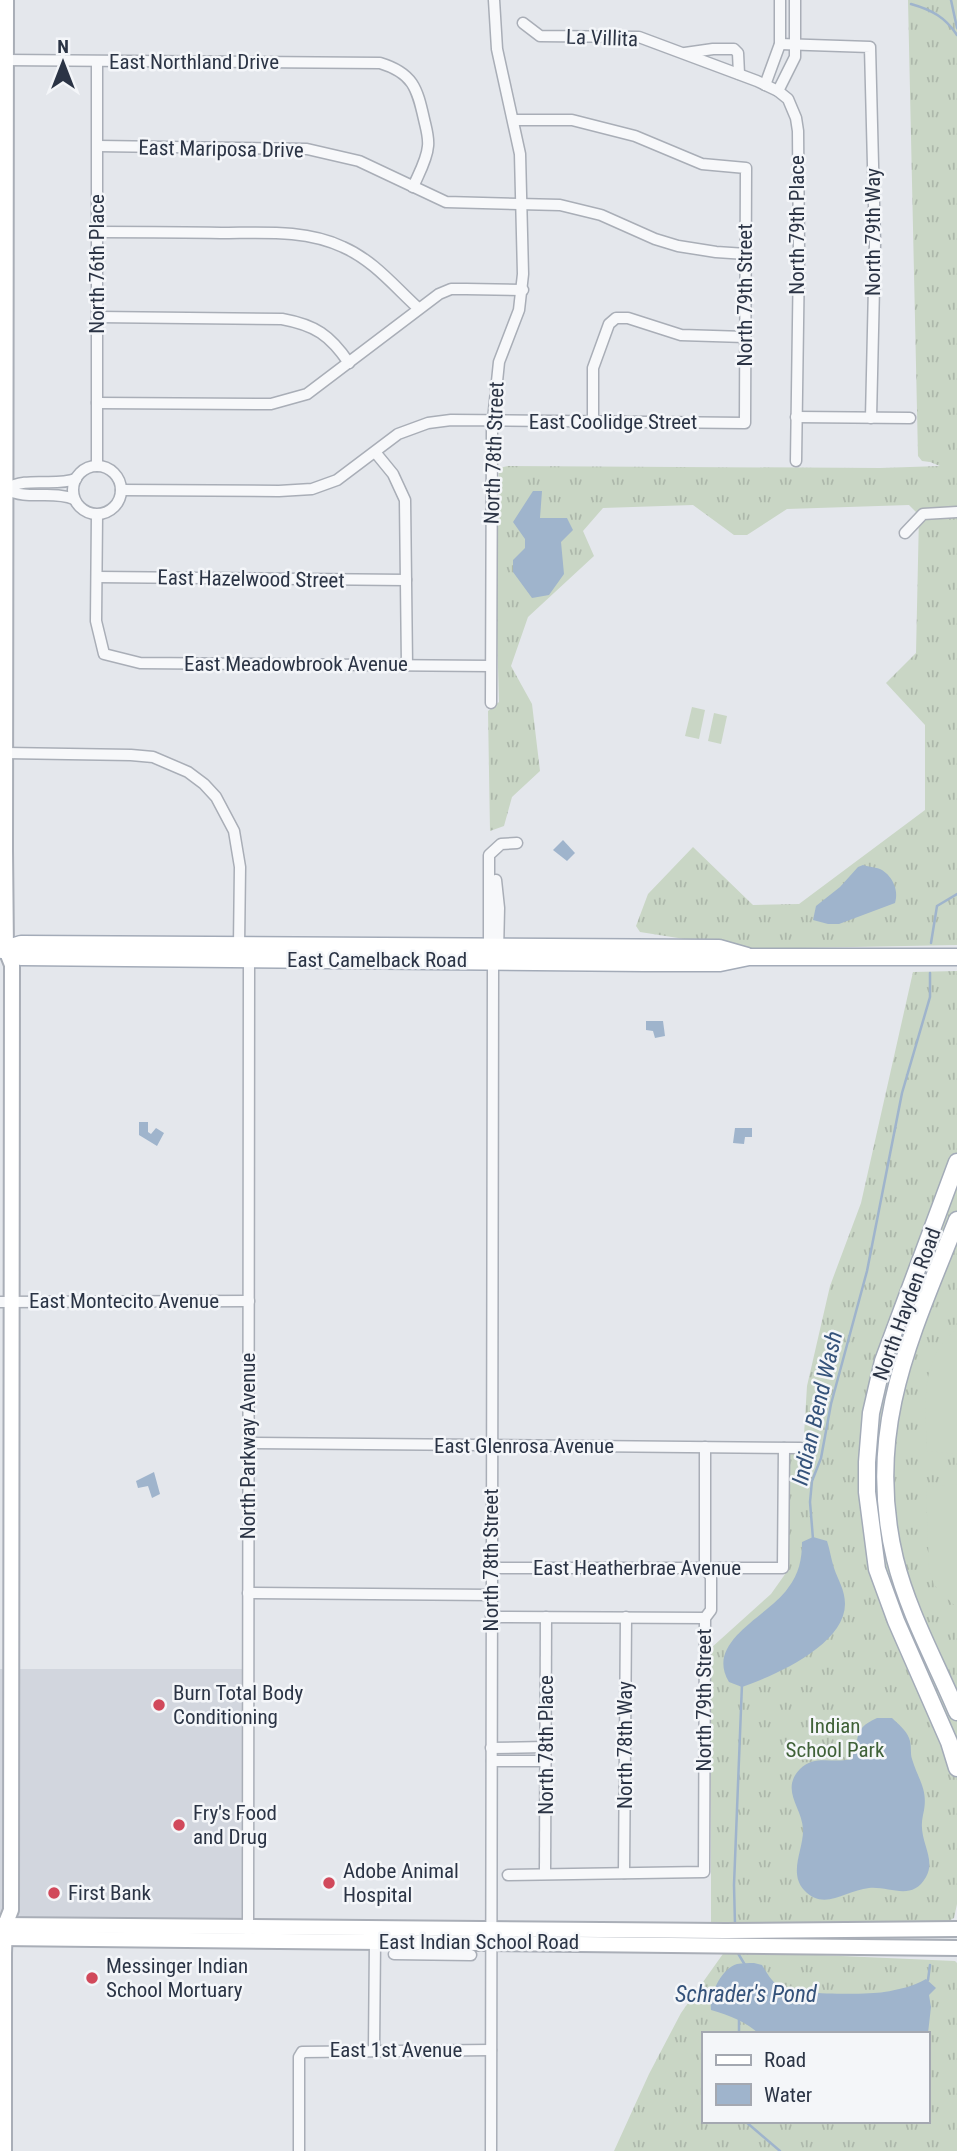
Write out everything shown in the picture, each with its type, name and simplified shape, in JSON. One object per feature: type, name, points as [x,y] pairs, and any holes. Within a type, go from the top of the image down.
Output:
[{"type":"main road","name":"East Camelback Road","points":[[2,954],[21,957],[244,952],[494,957],[719,948],[749,957],[957,957]]},
{"type":"main road","name":"North Hayden Road","points":[[957,1162],[883,1361],[870,1423],[867,1462],[867,1492],[877,1569],[896,1621],[949,1742],[957,1768]]},
{"type":"main road","name":"North Hayden Road","points":[[957,1220],[899,1371],[889,1420],[885,1465],[888,1516],[896,1560],[915,1616],[957,1712]]},
{"type":"street","points":[[4,2151],[2,1928],[11,1910],[6,1302],[12,965],[2,954],[6,753],[3,597],[6,489],[2,353],[6,0]]},
{"type":"street","name":"North 78th Street","points":[[491,703],[493,421],[499,362],[519,310],[523,290],[520,154],[497,49],[494,0]]},
{"type":"street","points":[[765,85],[780,44],[780,0]]},
{"type":"street","points":[[778,91],[795,57],[795,0]]},
{"type":"street","points":[[780,18],[795,19]]},
{"type":"street","name":"La Villita","points":[[523,23],[540,36],[639,37],[778,91]]},
{"type":"street","points":[[780,44],[795,44]]},
{"type":"street","name":"North 79th Way","points":[[795,44],[870,47],[875,243],[871,418]]},
{"type":"street","name":"La Villita","points":[[684,53],[734,49],[738,53],[739,74]]},
{"type":"street","name":"East Northland Drive","points":[[5,60],[342,62],[380,63],[393,67],[402,71],[415,87],[428,145],[426,158],[413,187]]},
{"type":"street","name":"North 76th Place","points":[[97,62],[97,466]]},
{"type":"street","name":"North 79th Place","points":[[778,91],[788,99],[793,108],[798,131],[796,461]]},
{"type":"street","name":"North 79th Street","points":[[514,120],[572,120],[635,136],[702,164],[746,167],[745,423]]},
{"type":"street","name":"East Mariposa Drive","points":[[98,146],[307,149],[359,161],[446,202],[560,205],[601,215],[678,246],[746,254]]},
{"type":"street","points":[[97,232],[279,233],[322,239],[365,259],[418,308]]},
{"type":"street","points":[[97,403],[271,404],[307,394],[439,294],[451,289],[523,290]]},
{"type":"street","points":[[97,317],[282,319],[300,322],[320,331],[336,344],[349,363]]},
{"type":"street","points":[[593,421],[593,368],[609,324],[616,317],[628,318],[681,335],[745,337]]},
{"type":"street","points":[[796,417],[910,418]]},
{"type":"street","name":"East Coolidge Street","points":[[121,490],[298,491],[337,480],[398,434],[428,423],[451,420],[745,423]]},
{"type":"street","points":[[376,452],[393,474],[405,500],[407,665]]},
{"type":"street","points":[[97,466],[111,471],[120,482],[121,490],[117,504],[111,510],[97,515],[82,510],[74,499],[72,488],[83,470],[97,466]]},
{"type":"street","points":[[6,489],[18,482],[63,482],[76,478]]},
{"type":"street","points":[[6,489],[16,495],[64,496],[74,499]]},
{"type":"street","points":[[905,533],[923,514],[957,512]]},
{"type":"street","points":[[97,515],[97,577]]},
{"type":"street","name":"East Meadowbrook Avenue","points":[[97,577],[96,621],[104,654],[140,663],[490,666]]},
{"type":"street","name":"East Hazelwood Street","points":[[97,577],[406,580]]},
{"type":"street","name":"North Parkway Avenue","points":[[6,753],[153,757],[188,772],[204,783],[225,811],[239,850],[244,952],[249,1301],[248,1934]]},
{"type":"street","name":"North 78th Street","points":[[491,2151],[494,957],[499,908],[494,848],[501,844],[517,843]]},
{"type":"street","name":"East Montecito Avenue","points":[[6,1302],[249,1301]]},
{"type":"street","name":"East Glenrosa Avenue","points":[[248,1443],[801,1448]]},
{"type":"street","name":"North 79th Street","points":[[624,1873],[704,1872],[705,1618],[711,1610],[712,1577],[705,1568],[705,1447]]},
{"type":"street","name":"East Heatherbrae Avenue","points":[[492,1568],[783,1568],[784,1448]]},
{"type":"street","points":[[248,1593],[491,1595]]},
{"type":"street","points":[[491,1617],[705,1618]]},
{"type":"street","name":"North 78th Place","points":[[545,1873],[546,1617]]},
{"type":"street","name":"North 78th Way","points":[[624,1873],[626,1617]]},
{"type":"street","points":[[491,1748],[546,1747]]},
{"type":"street","points":[[492,1761],[546,1761]]},
{"type":"street","points":[[508,1875],[624,1873]]},
{"type":"street","name":"East Indian School Road","points":[[2,1928],[248,1934],[725,1938],[957,1929]]},
{"type":"street","name":"East Indian School Road","points":[[248,1934],[375,1941],[400,1950],[446,1948],[492,1936]]},
{"type":"street","name":"East Indian School Road","points":[[762,1938],[957,1948]]},
{"type":"street","points":[[374,2050],[375,1941]]},
{"type":"street","points":[[446,1948],[471,1955]]},
{"type":"street","name":"East 1st Avenue","points":[[299,2151],[299,2057],[302,2052],[491,2050]]},
{"type":"shaded area","points":[[0,1669],[242,1669],[242,1922],[0,1919]]},
{"type":"green space","points":[[908,0],[957,0],[957,945],[748,949],[640,932],[636,926],[648,894],[693,847],[753,905],[799,904],[925,810],[925,725],[886,683],[916,653],[919,515],[909,505],[787,509],[747,535],[734,535],[693,505],[603,508],[583,531],[594,556],[528,617],[511,666],[532,704],[540,771],[512,797],[504,826],[490,831],[488,711],[499,702],[496,598],[499,468],[940,466],[922,461],[918,456]]},
{"type":"green space","points":[[692,707],[705,710],[699,739],[685,736]]},
{"type":"green space","points":[[714,713],[727,716],[721,744],[708,741]]},
{"type":"green space","name":"Indian School Park","points":[[957,971],[957,1904],[954,1918],[947,1922],[925,1923],[711,1926],[711,1648],[771,1594],[788,1570],[789,1452],[803,1451],[807,1386],[830,1286],[861,1203],[913,972]]},
{"type":"green space","points":[[957,1329],[957,1454],[927,1451],[926,1401],[930,1369],[944,1341]]},
{"type":"green space","points":[[957,1484],[957,1608],[934,1585],[929,1567],[926,1487]]},
{"type":"green space","points":[[725,1951],[957,1963],[957,2151],[614,2151],[649,2074],[681,2013]]},
{"type":"water","points":[[533,491],[542,491],[540,518],[567,518],[573,530],[561,542],[564,574],[549,595],[532,598],[513,572],[513,560],[525,548],[525,539],[513,522]]},
{"type":"water","points":[[563,840],[575,853],[567,861],[553,850]]},
{"type":"water","points":[[863,865],[880,869],[889,876],[896,889],[895,903],[839,924],[813,920],[816,906]]},
{"type":"water","points":[[646,1021],[663,1021],[665,1036],[655,1038],[653,1031],[646,1030]]},
{"type":"water","points":[[139,1122],[148,1122],[148,1132],[151,1134],[156,1128],[164,1133],[157,1146],[139,1135]]},
{"type":"water","points":[[735,1128],[752,1128],[752,1137],[745,1137],[744,1144],[733,1143]]},
{"type":"water","points":[[154,1472],[160,1494],[152,1498],[148,1486],[138,1488],[136,1481]]},
{"type":"water","points":[[813,1537],[827,1541],[844,1594],[842,1619],[821,1645],[789,1667],[742,1687],[729,1682],[724,1667],[725,1654],[742,1630],[788,1588],[799,1566],[802,1542]]},
{"type":"water","points":[[877,1718],[892,1718],[909,1738],[912,1759],[924,1792],[922,1833],[929,1870],[920,1885],[907,1891],[869,1888],[827,1900],[819,1899],[804,1890],[797,1876],[803,1829],[792,1791],[794,1777],[806,1764],[812,1762],[851,1759],[860,1731]]},
{"type":"water","name":"Schrader's Pond","points":[[737,1964],[762,1965],[779,1986],[814,1993],[884,1992],[926,1979],[936,1988],[929,1995],[931,2007],[928,2032],[756,2032],[737,2019],[711,2010],[714,1990],[721,1977]]},
{"type":"waterway","name":"Indian Bend Wash","points":[[951,0],[957,28]]},
{"type":"waterway","points":[[911,4],[937,15],[948,23],[957,35]]},
{"type":"waterway","name":"Indian Bend Wash","points":[[931,943],[937,906],[957,894]]},
{"type":"waterway","name":"Indian Bend Wash","points":[[813,1539],[810,1502],[812,1481],[821,1458],[831,1404],[867,1271],[902,1093],[930,997],[930,973]]},
{"type":"waterway","name":"Indian Bend Wash","points":[[735,1925],[734,1885],[742,1684]]},
{"type":"waterway","name":"Indian Bend Wash","points":[[736,1950],[745,1965]]},
{"type":"waterway","points":[[928,1980],[930,1965]]},
{"type":"waterway","name":"Indian Bend Wash","points":[[739,2020],[739,2032]]},
{"type":"waterway","name":"Indian Bend Wash","points":[[747,2123],[780,2151]]},
{"type":"place","name":"Burn Total Body Conditioning","points":[[159,1705]]},
{"type":"place","name":"Fry's Food and Drug","points":[[179,1825]]},
{"type":"place","name":"Adobe Animal Hospital","points":[[329,1883]]},
{"type":"place","name":"First Bank","points":[[54,1893]]},
{"type":"place","name":"Messinger Indian School Mortuary","points":[[92,1978]]}]
